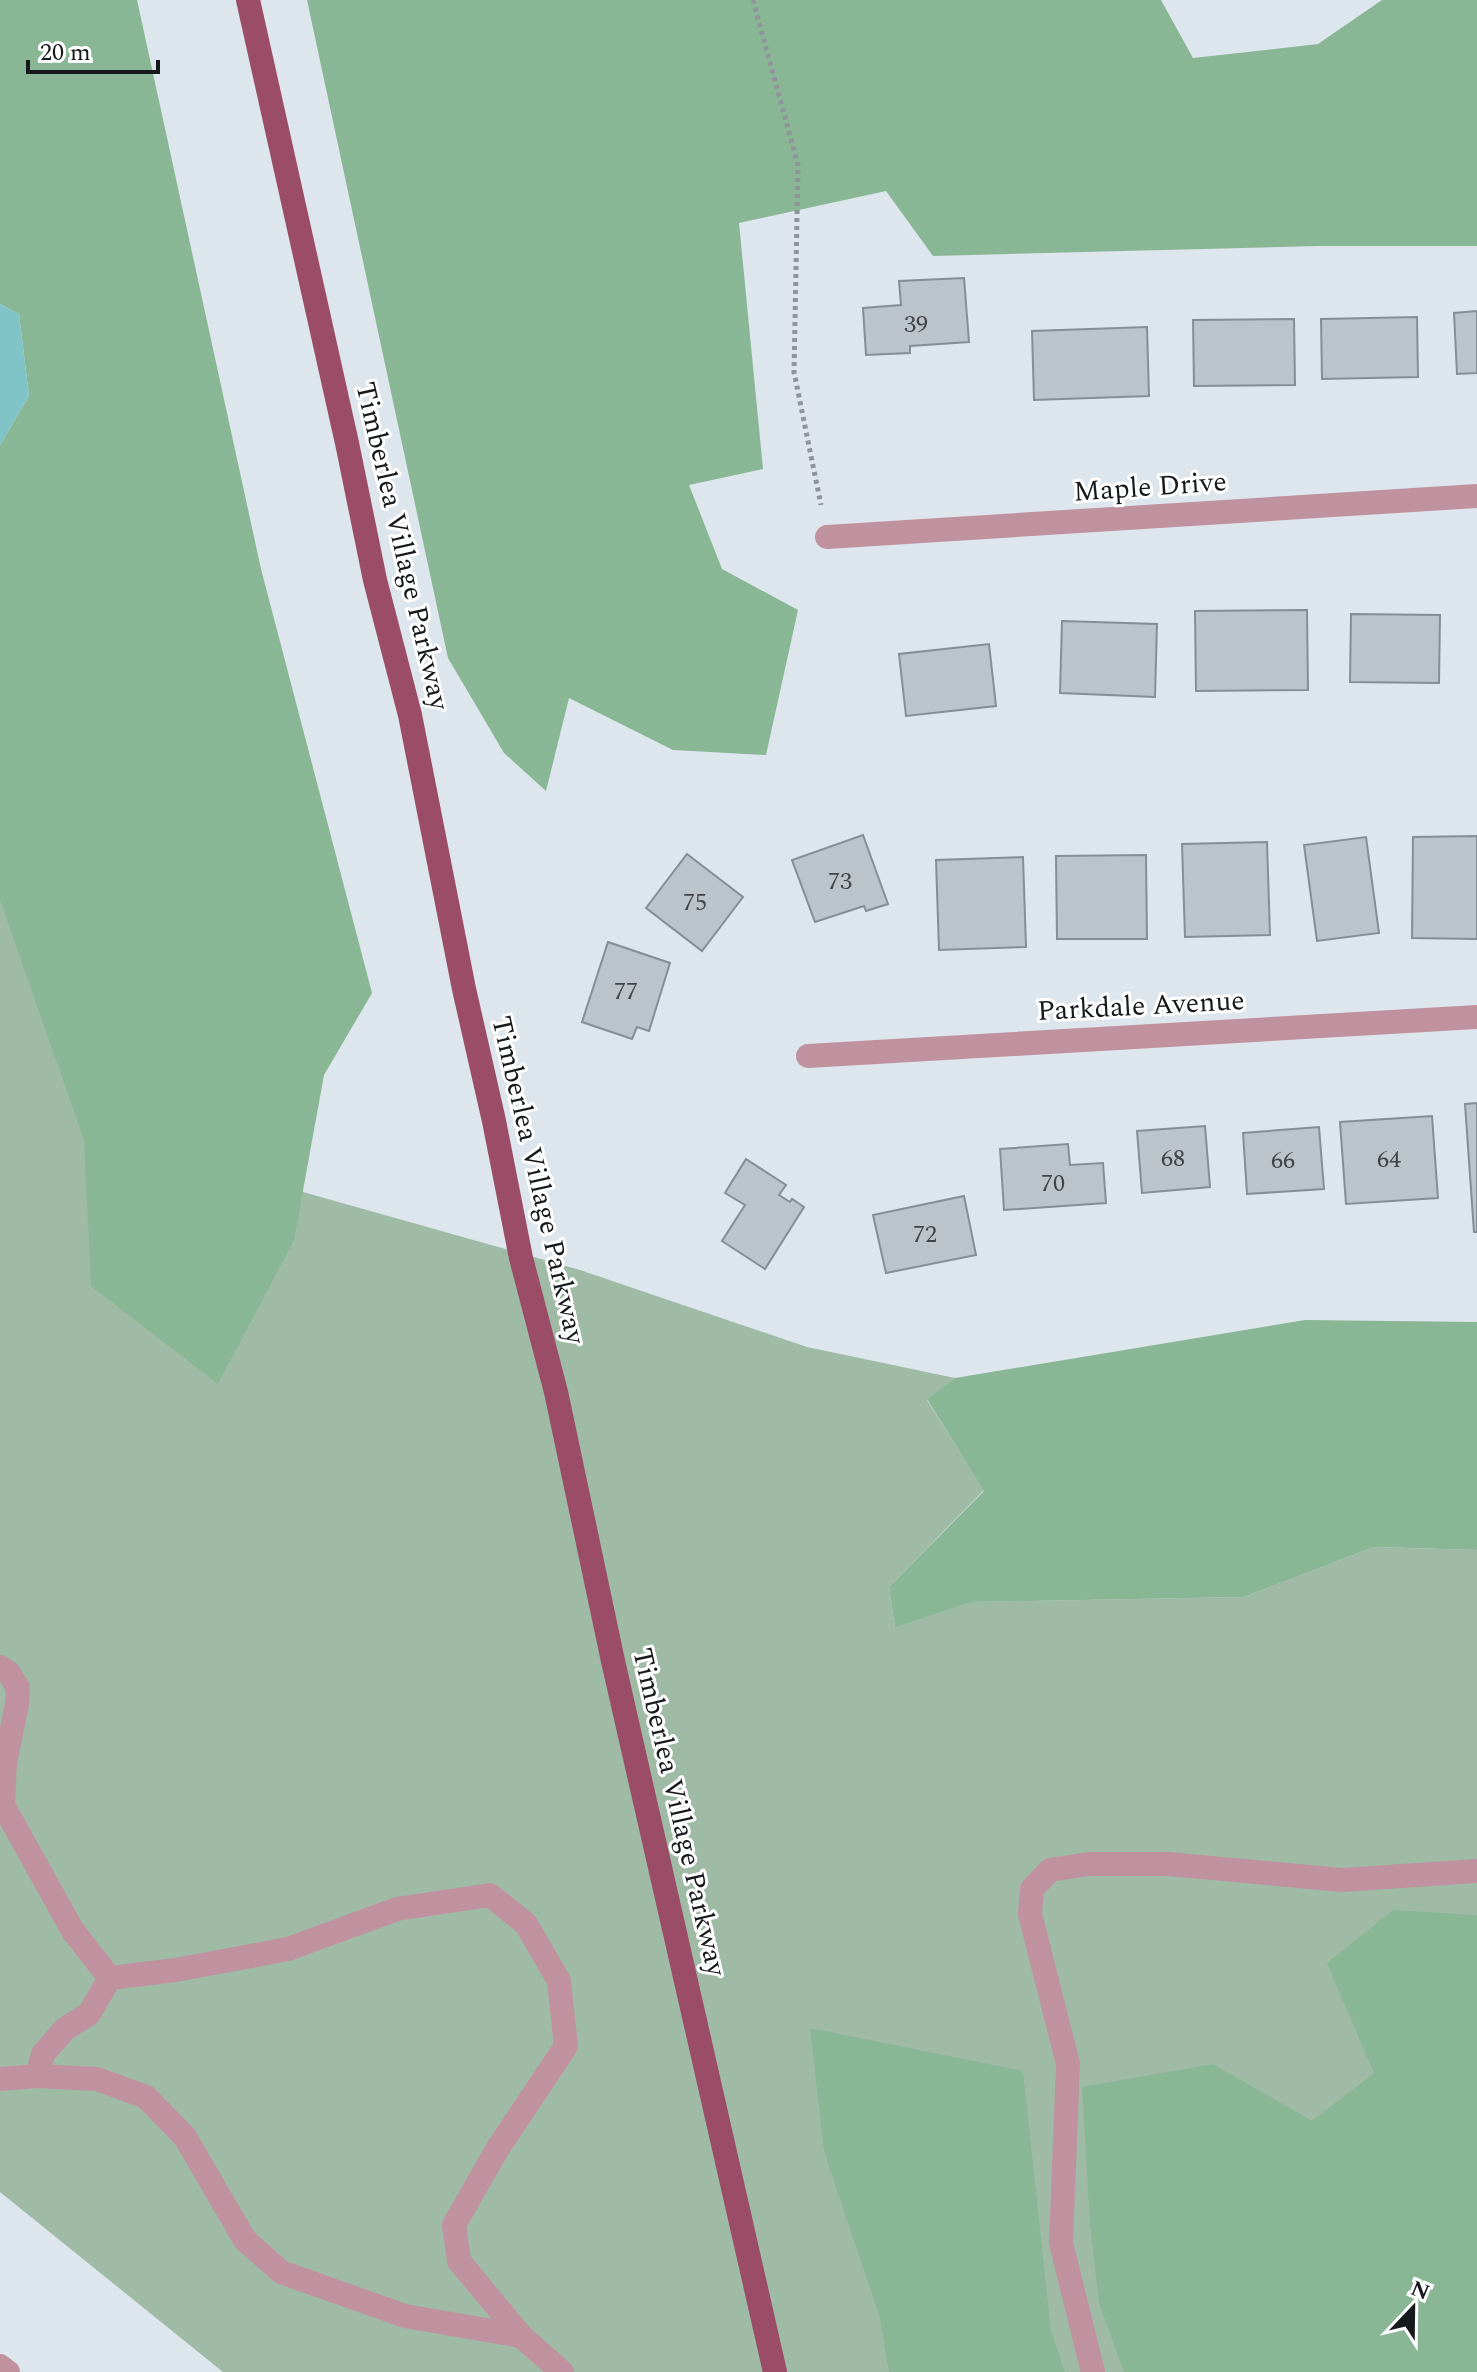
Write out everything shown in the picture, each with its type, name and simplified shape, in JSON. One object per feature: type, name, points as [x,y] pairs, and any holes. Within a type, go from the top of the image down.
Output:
[{"type":"main road","name":"Timberlea Village Parkway","points":[[248,0],[375,580],[410,715],[521,1258],[556,1392],[620,1692],[775,2372]]},
{"type":"street","name":"Maple Drive","points":[[827,537],[1477,496]]},
{"type":"street","name":"Parkdale Avenue","points":[[808,1056],[1477,1017]]},
{"type":"street","points":[[0,1667],[9,1673],[18,1688],[5,1763],[3,1805],[73,1931],[110,1978]]},
{"type":"street","points":[[1093,2372],[1061,2243],[1068,2064],[1030,1914],[1032,1889],[1050,1870],[1088,1864],[1168,1864],[1342,1880],[1477,1871]]},
{"type":"street","points":[[110,1978],[176,1970],[288,1949],[397,1909],[490,1895],[526,1924],[559,1981],[566,2046],[498,2148],[454,2225],[459,2261],[521,2336],[562,2372]]},
{"type":"street","points":[[37,2076],[43,2054],[65,2029],[89,2014],[110,1978]]},
{"type":"street","points":[[0,2079],[37,2076],[97,2079],[146,2097],[185,2137],[245,2240],[281,2272],[405,2316],[521,2336]]},
{"type":"street","points":[[0,2366],[8,2372]]},
{"type":"path","points":[[753,0],[798,165],[794,372],[827,537]]},
{"type":"green space","points":[[0,0],[137,0],[261,569],[372,993],[324,1075],[294,1240],[218,1384],[91,1286],[84,1140],[0,900],[0,445],[29,396],[19,314],[0,304]]},
{"type":"green space","points":[[307,0],[1161,0],[1193,58],[1318,44],[1382,0],[1477,0],[1477,246],[1318,246],[933,256],[886,191],[739,223],[763,469],[689,485],[722,569],[798,610],[766,755],[673,750],[569,698],[546,791],[504,753],[448,658]]},
{"type":"green space","points":[[0,854],[214,1167],[580,1270],[807,1347],[955,1378],[927,1400],[984,1490],[889,1587],[895,1628],[970,1602],[1244,1597],[1374,1547],[1477,1550],[1477,2372],[223,2372],[0,2192]]},
{"type":"green space","points":[[1305,1320],[1477,1322],[1477,1550],[1374,1547],[1244,1597],[971,1602],[895,1628],[889,1587],[984,1491],[927,1399],[955,1378]]},
{"type":"green space","points":[[1393,1910],[1477,1915],[1477,2372],[1124,2372],[1099,2303],[1090,2224],[1082,2087],[1213,2064],[1312,2121],[1374,2073],[1327,1963]]},
{"type":"green space","points":[[810,2028],[1023,2071],[1051,2331],[1065,2372],[889,2372],[880,2318],[824,2151]]},
{"type":"water","points":[[0,304],[19,314],[29,396],[0,445]]},
{"type":"building","points":[[964,278],[969,342],[910,346],[910,353],[866,355],[863,308],[901,305],[899,281]]},
{"type":"building","points":[[1477,311],[1477,373],[1457,374],[1454,313]]},
{"type":"building","points":[[1417,317],[1418,377],[1322,379],[1321,319]]},
{"type":"building","points":[[1294,319],[1295,385],[1194,386],[1193,320]]},
{"type":"building","points":[[1147,327],[1149,396],[1034,400],[1032,331]]},
{"type":"building","points":[[1307,610],[1308,690],[1196,691],[1195,611]]},
{"type":"building","points":[[1351,614],[1440,615],[1439,683],[1350,682]]},
{"type":"building","points":[[1062,621],[1157,624],[1155,697],[1060,693]]},
{"type":"building","points":[[989,644],[996,706],[906,716],[899,654]]},
{"type":"building","points":[[863,835],[888,904],[866,911],[864,906],[815,922],[792,860]]},
{"type":"building","points":[[1477,836],[1477,939],[1412,938],[1413,837]]},
{"type":"building","points":[[1366,837],[1379,933],[1317,941],[1304,845]]},
{"type":"building","points":[[1267,842],[1270,935],[1185,937],[1182,844]]},
{"type":"building","points":[[687,854],[743,897],[702,951],[646,908]]},
{"type":"building","points":[[1146,855],[1147,939],[1057,939],[1056,856]]},
{"type":"building","points":[[1023,857],[1026,947],[939,950],[936,860]]},
{"type":"building","points":[[608,942],[670,963],[649,1031],[637,1027],[632,1039],[582,1022]]},
{"type":"building","points":[[1477,1103],[1477,1232],[1474,1232],[1465,1104]]},
{"type":"building","points":[[1432,1116],[1438,1198],[1346,1204],[1340,1122]]},
{"type":"building","points":[[1205,1126],[1210,1187],[1142,1193],[1137,1131]]},
{"type":"building","points":[[1319,1127],[1324,1189],[1247,1194],[1243,1133]]},
{"type":"building","points":[[1068,1144],[1070,1165],[1103,1163],[1106,1203],[1004,1210],[1000,1149]]},
{"type":"building","points":[[746,1159],[786,1185],[779,1195],[804,1207],[765,1269],[722,1241],[745,1205],[725,1193]]},
{"type":"building","points":[[964,1196],[976,1255],[886,1273],[873,1215]]}]
